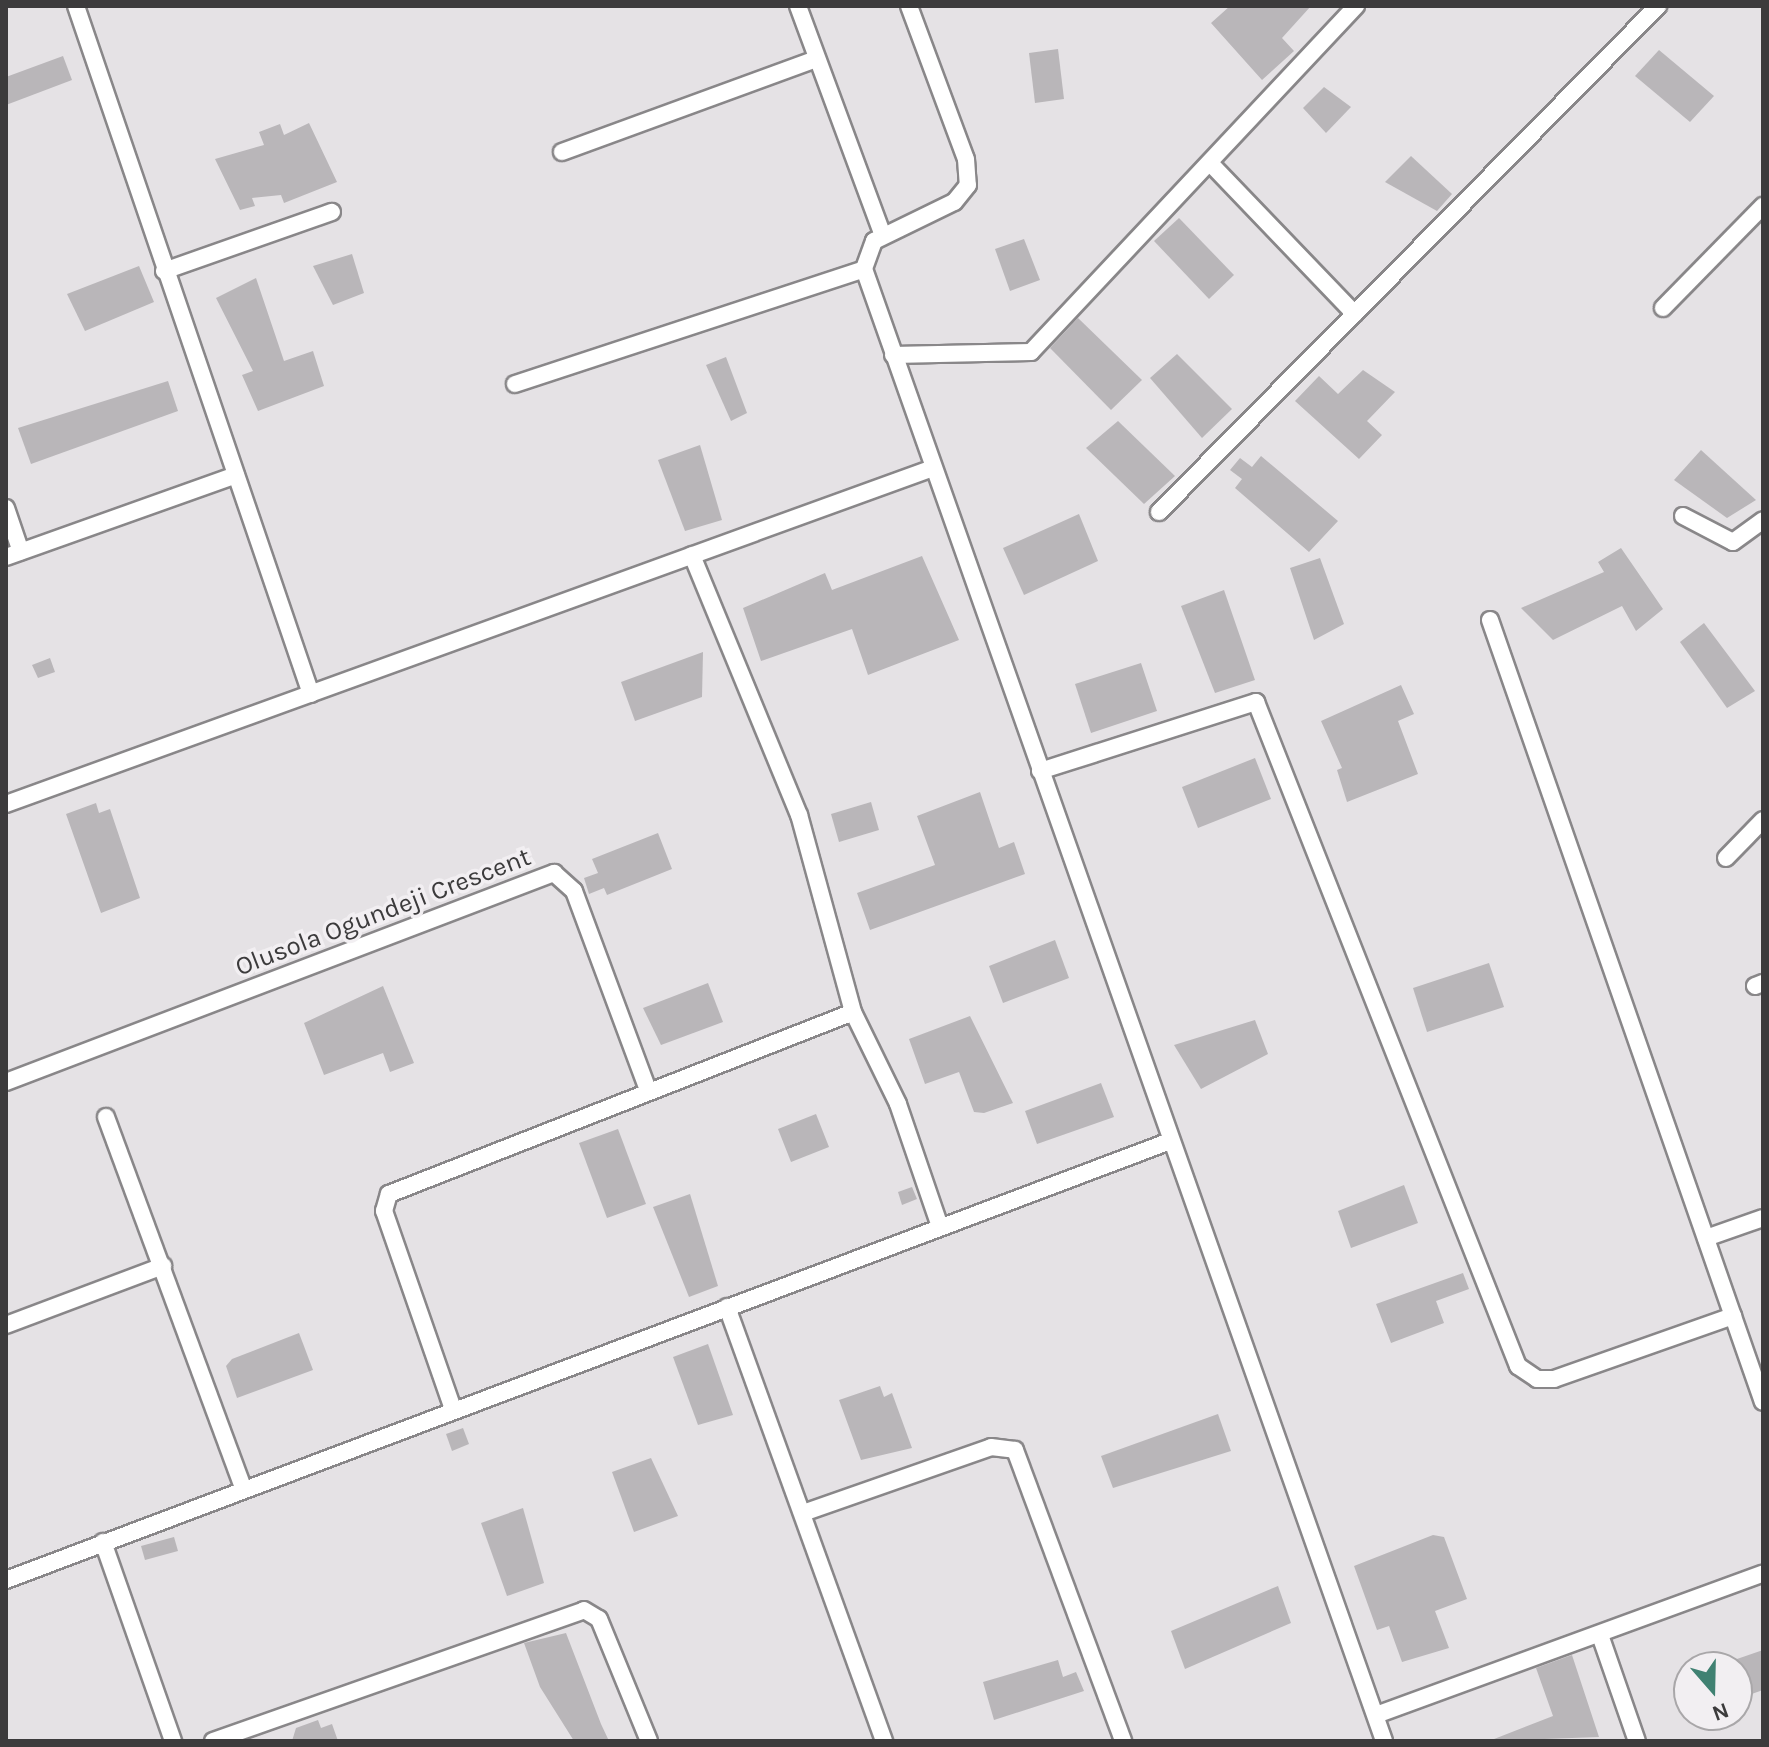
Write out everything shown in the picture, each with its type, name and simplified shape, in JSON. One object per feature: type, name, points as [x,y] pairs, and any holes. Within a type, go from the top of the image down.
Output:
[{"type":"street","points":[[76,6],[311,694]]},
{"type":"street","points":[[798,6],[883,236]]},
{"type":"street","points":[[909,6],[966,159],[968,185],[954,202],[883,236],[869,246],[864,269],[1384,1741]]},
{"type":"street","points":[[893,355],[1031,352],[1356,6]]},
{"type":"street","points":[[1159,512],[1658,6]]},
{"type":"street","points":[[562,152],[816,59]]},
{"type":"street","points":[[1210,163],[1355,314]]},
{"type":"street","points":[[1663,308],[1763,206]]},
{"type":"street","points":[[164,271],[332,212]]},
{"type":"street","points":[[515,384],[864,269]]},
{"type":"street","points":[[6,804],[933,468]]},
{"type":"street","points":[[6,508],[14,555],[236,475]]},
{"type":"street","points":[[1683,516],[1733,542],[1763,520]]},
{"type":"street","points":[[692,555],[799,815],[853,1012],[893,1092],[940,1227]]},
{"type":"street","points":[[1490,620],[1763,1402]]},
{"type":"street","points":[[1040,771],[1247,699],[1256,702],[1518,1366],[1537,1379],[1554,1379],[1733,1316]]},
{"type":"street","points":[[1726,858],[1763,820]]},
{"type":"street","name":"Olusola Ogundeji Crescent","points":[[6,1082],[554,873],[574,891],[648,1090]]},
{"type":"street","points":[[453,1409],[384,1211],[389,1194],[853,1012]]},
{"type":"street","points":[[106,1117],[243,1488]]},
{"type":"street","points":[[6,1580],[243,1488],[1170,1141]]},
{"type":"street","points":[[1706,1238],[1763,1218]]},
{"type":"street","points":[[6,1325],[163,1266]]},
{"type":"street","points":[[727,1307],[884,1741]]},
{"type":"street","points":[[803,1513],[991,1447],[1015,1450],[1123,1741]]},
{"type":"street","points":[[103,1542],[173,1741]]},
{"type":"street","points":[[1376,1715],[1763,1573]]},
{"type":"street","points":[[213,1741],[584,1610],[599,1619],[649,1741]]},
{"type":"street","points":[[1600,1635],[1637,1741]]},
{"type":"building","points":[[1230,6],[1311,6],[1282,38],[1294,51],[1262,80],[1211,23]]},
{"type":"building","points":[[1058,49],[1064,99],[1035,103],[1029,53]]},
{"type":"building","points":[[1659,50],[1714,96],[1690,122],[1635,76]]},
{"type":"building","points":[[63,56],[72,80],[6,105],[6,77]]},
{"type":"building","points":[[1324,87],[1351,107],[1326,133],[1303,108]]},
{"type":"building","points":[[309,123],[337,182],[284,203],[281,195],[252,198],[255,206],[240,210],[215,159],[264,145],[259,132],[280,124],[284,135]]},
{"type":"building","points":[[1411,156],[1452,194],[1437,211],[1385,182]]},
{"type":"building","points":[[1179,218],[1234,275],[1209,299],[1154,241]]},
{"type":"building","points":[[1024,239],[1040,280],[1010,291],[995,249]]},
{"type":"building","points":[[352,254],[364,293],[333,305],[313,266]]},
{"type":"building","points":[[139,266],[154,302],[85,331],[67,294]]},
{"type":"building","points":[[256,278],[284,361],[313,351],[324,386],[258,411],[242,375],[253,371],[216,298]]},
{"type":"building","points":[[1078,318],[1142,380],[1111,410],[1050,348]]},
{"type":"building","points":[[1177,354],[1232,409],[1202,438],[1150,378]]},
{"type":"building","points":[[726,357],[747,413],[731,421],[706,365]]},
{"type":"building","points":[[1363,370],[1395,392],[1367,421],[1382,435],[1359,459],[1295,401],[1319,376],[1338,394]]},
{"type":"building","points":[[168,381],[178,411],[31,464],[18,428]]},
{"type":"building","points":[[1118,421],[1175,476],[1144,504],[1086,448]]},
{"type":"building","points":[[700,445],[722,520],[685,531],[658,460]]},
{"type":"building","points":[[1701,450],[1756,500],[1727,518],[1674,480]]},
{"type":"building","points":[[1261,456],[1338,521],[1309,552],[1235,488],[1242,479],[1230,470],[1240,458],[1252,467]]},
{"type":"building","points":[[1079,514],[1098,561],[1024,595],[1003,548]]},
{"type":"building","points":[[1621,548],[1663,609],[1636,631],[1622,606],[1553,640],[1521,608],[1604,572],[1598,562]]},
{"type":"building","points":[[922,556],[959,640],[868,675],[852,629],[761,661],[743,608],[825,573],[832,590]]},
{"type":"building","points":[[1320,558],[1344,624],[1314,640],[1290,568]]},
{"type":"building","points":[[1224,590],[1255,680],[1215,693],[1181,606]]},
{"type":"building","points":[[1704,623],[1755,691],[1727,708],[1680,642]]},
{"type":"building","points":[[703,652],[702,697],[635,721],[621,682]]},
{"type":"building","points":[[50,658],[55,672],[38,678],[32,665]]},
{"type":"building","points":[[1141,663],[1157,711],[1091,733],[1075,684]]},
{"type":"building","points":[[1401,685],[1414,714],[1398,721],[1418,774],[1347,802],[1337,770],[1342,768],[1321,721]]},
{"type":"building","points":[[1255,758],[1271,799],[1198,828],[1182,787]]},
{"type":"building","points":[[980,792],[999,848],[1014,842],[1025,874],[870,930],[857,893],[935,865],[917,816]]},
{"type":"building","points":[[871,802],[879,830],[839,842],[831,814]]},
{"type":"building","points":[[96,803],[99,813],[110,809],[140,898],[101,913],[66,814]]},
{"type":"building","points":[[658,833],[672,869],[607,895],[604,888],[589,894],[584,878],[598,873],[592,859]]},
{"type":"building","points":[[1055,940],[1069,978],[1003,1003],[989,966]]},
{"type":"building","points":[[1489,963],[1504,1007],[1427,1032],[1413,988]]},
{"type":"building","points":[[708,983],[723,1022],[661,1045],[643,1008]]},
{"type":"building","points":[[383,986],[414,1063],[390,1072],[383,1053],[324,1075],[304,1023]]},
{"type":"building","points":[[970,1016],[1013,1103],[984,1113],[974,1112],[959,1072],[925,1084],[909,1039]]},
{"type":"building","points":[[1255,1020],[1268,1054],[1201,1089],[1174,1045]]},
{"type":"building","points":[[1101,1083],[1114,1117],[1037,1144],[1025,1111]]},
{"type":"building","points":[[816,1114],[829,1147],[791,1162],[778,1129]]},
{"type":"building","points":[[618,1129],[646,1204],[607,1218],[579,1143]]},
{"type":"building","points":[[1404,1185],[1418,1223],[1351,1248],[1338,1211]]},
{"type":"building","points":[[912,1187],[917,1199],[902,1205],[898,1192]]},
{"type":"building","points":[[690,1194],[718,1286],[689,1297],[653,1207]]},
{"type":"building","points":[[1463,1273],[1469,1289],[1436,1301],[1444,1323],[1391,1343],[1376,1304]]},
{"type":"building","points":[[299,1333],[313,1370],[237,1398],[226,1366],[232,1359]]},
{"type":"building","points":[[708,1344],[733,1415],[698,1425],[673,1357]]},
{"type":"building","points":[[880,1386],[884,1397],[892,1393],[912,1448],[861,1460],[839,1400]]},
{"type":"building","points":[[1218,1414],[1231,1451],[1113,1488],[1101,1456]]},
{"type":"building","points":[[463,1428],[469,1444],[452,1451],[446,1434]]},
{"type":"building","points":[[651,1458],[678,1516],[634,1532],[612,1472]]},
{"type":"building","points":[[523,1508],[544,1583],[507,1596],[481,1523]]},
{"type":"building","points":[[1433,1535],[1444,1537],[1467,1599],[1435,1611],[1449,1648],[1402,1662],[1389,1626],[1377,1630],[1354,1566]]},
{"type":"building","points":[[174,1537],[178,1551],[145,1560],[141,1546]]},
{"type":"building","points":[[1278,1586],[1291,1623],[1185,1669],[1171,1631]]},
{"type":"building","points":[[566,1633],[609,1741],[574,1741],[540,1687],[524,1643]]},
{"type":"building","points":[[1763,1650],[1763,1690],[1753,1694],[1753,1653]]},
{"type":"building","points":[[1572,1655],[1599,1737],[1489,1741],[1553,1716],[1536,1668]]},
{"type":"building","points":[[1058,1660],[1063,1677],[1076,1672],[1084,1691],[994,1720],[983,1682]]},
{"type":"building","points":[[318,1720],[321,1728],[332,1724],[338,1741],[292,1741],[296,1728]]}]
